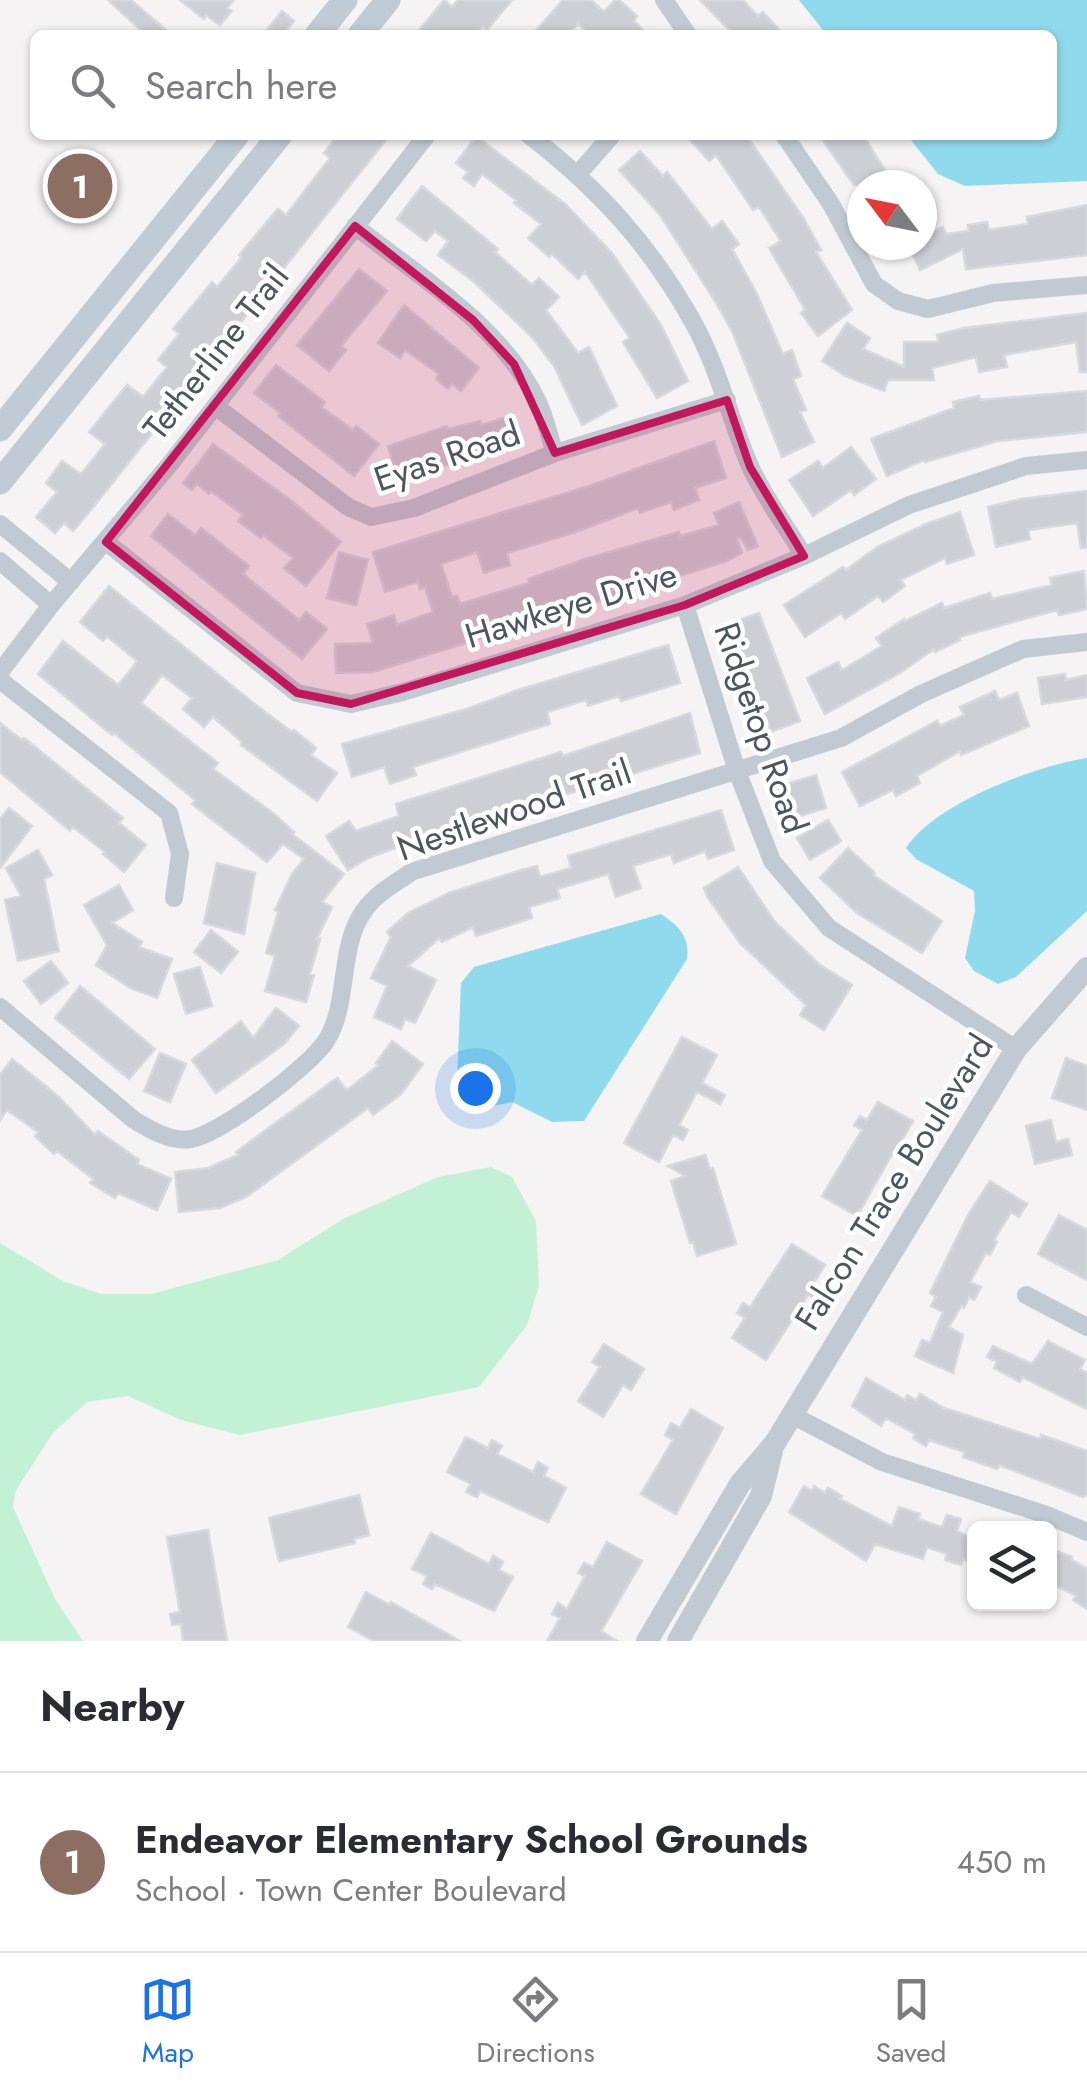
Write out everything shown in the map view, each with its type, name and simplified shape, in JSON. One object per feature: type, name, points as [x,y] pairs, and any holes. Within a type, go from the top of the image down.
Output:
[{"type":"main road","points":[[321,30],[345,0]]},
{"type":"main road","points":[[364,30],[388,0]]},
{"type":"main road","points":[[0,430],[232,140]]},
{"type":"main road","points":[[0,482],[276,140]]},
{"type":"street","points":[[664,0],[685,30]]},
{"type":"street","name":"Tetherline Trail","points":[[51,605],[216,406],[423,140]]},
{"type":"street","points":[[535,140],[579,174],[634,232],[694,324],[727,400],[750,467],[804,556]]},
{"type":"street","points":[[579,174],[608,140]]},
{"type":"street","points":[[787,140],[832,204],[874,284],[898,301],[928,308],[992,294],[1087,285]]},
{"type":"street","points":[[355,226],[473,320],[514,364],[538,402],[555,453]]},
{"type":"street","name":"Eyas Road","points":[[216,406],[348,507],[371,517],[414,508],[555,453],[727,400]]},
{"type":"street","name":"Hawkeye Drive","points":[[106,542],[297,692],[351,704],[403,692],[685,605],[804,556],[909,505],[1026,466],[1087,460]]},
{"type":"street","points":[[0,524],[70,582]]},
{"type":"street","points":[[0,561],[51,605],[0,676],[169,813],[180,854],[174,898]]},
{"type":"street","name":"Ridgetop Road","points":[[685,605],[737,771],[772,862],[828,928],[1016,1050]]},
{"type":"street","name":"Nestlewood Trail","points":[[0,1007],[134,1120],[159,1135],[190,1139],[226,1123],[311,1061],[327,1039],[342,1004],[345,963],[355,926],[373,900],[411,872],[841,738],[920,694],[1023,649],[1087,642]]},
{"type":"street","name":"Falcon Trace Boulevard","points":[[647,1641],[740,1484],[792,1416],[1016,1050],[1087,968]]},
{"type":"street","points":[[1026,1295],[1087,1327]]},
{"type":"street","points":[[792,1416],[880,1468],[1047,1515],[1087,1532]]},
{"type":"street","name":"Falcon Trace Boulevard","points":[[678,1641],[761,1496],[774,1443]]},
{"type":"highlighted area","points":[[355,226],[473,320],[514,364],[555,453],[727,400],[750,467],[804,556],[685,605],[351,704],[297,693],[106,542]]},
{"type":"green space","points":[[491,1167],[512,1177],[536,1221],[539,1286],[527,1325],[479,1387],[240,1435],[181,1420],[128,1396],[87,1402],[53,1433],[16,1490],[13,1507],[55,1599],[83,1641],[0,1641],[0,1243],[63,1281],[101,1294],[151,1294],[278,1260],[343,1219],[438,1177]]},
{"type":"water","points":[[799,0],[1087,0],[1087,181],[965,186],[938,174],[911,140],[1057,140],[1057,30],[823,30]]},
{"type":"water","points":[[1087,758],[1087,911],[1016,977],[998,984],[974,971],[965,958],[975,911],[974,891],[916,859],[906,848],[939,816],[988,789],[1041,769]]},
{"type":"water","points":[[661,914],[682,933],[687,959],[584,1121],[552,1122],[512,1102],[465,1112],[456,1105],[461,983],[474,967]]},
{"type":"building","points":[[108,0],[131,0],[166,30],[141,30]]},
{"type":"building","points":[[180,0],[234,0],[227,8],[232,11],[220,25],[206,15],[204,19]]},
{"type":"building","points":[[444,0],[452,7],[458,0],[512,0],[487,30],[483,26],[480,30],[419,30]]},
{"type":"building","points":[[563,0],[591,0],[604,12],[619,0],[637,16],[634,21],[643,30],[585,30],[578,24],[573,30],[536,30]]},
{"type":"building","points":[[700,0],[743,0],[758,16],[763,12],[779,30],[729,30]]},
{"type":"building","points":[[282,11],[294,21],[287,30],[267,30]]},
{"type":"building","points":[[334,140],[386,140],[90,511],[73,531],[64,523],[55,533],[36,517],[57,492],[46,483],[62,461],[81,474],[105,444],[89,432],[127,385],[143,397],[167,367],[158,360],[179,334],[173,329],[212,282],[217,287],[278,209],[286,215],[330,158],[324,153]]},
{"type":"building","points":[[473,140],[481,140],[565,204],[612,253],[661,325],[688,381],[657,398],[623,342],[630,338],[585,272],[578,279],[552,254],[549,257],[528,238],[541,224],[482,174],[474,186],[463,178],[468,172],[456,163]]},
{"type":"building","points":[[690,140],[749,140],[804,219],[821,250],[816,252],[852,310],[818,336],[801,313],[805,309],[769,248],[781,241],[759,207],[753,210],[716,155],[709,161]]},
{"type":"building","points":[[822,140],[866,140],[885,170],[847,170],[847,175]]},
{"type":"building","points":[[640,151],[663,176],[667,172],[712,229],[722,221],[739,244],[732,249],[783,354],[792,350],[801,376],[793,379],[806,410],[800,412],[814,442],[782,457],[732,331],[715,301],[660,215],[619,170]]},
{"type":"building","points":[[422,186],[498,249],[495,252],[532,285],[539,278],[559,297],[546,310],[578,353],[589,347],[617,406],[582,425],[554,366],[531,336],[473,281],[438,255],[448,241],[435,231],[426,241],[397,219]]},
{"type":"building","points":[[1087,205],[1087,255],[966,269],[963,249],[920,270],[915,260],[937,260],[937,230],[943,227],[946,234],[969,231],[968,225],[987,222],[989,230],[1028,224],[1027,217]]},
{"type":"building","points":[[359,269],[387,291],[341,346],[346,350],[329,371],[297,345]]},
{"type":"building","points":[[404,305],[479,368],[461,391],[452,384],[448,389],[436,379],[439,374],[405,350],[400,358],[378,343]]},
{"type":"building","points":[[1087,313],[1087,372],[1080,372],[1076,342],[1004,355],[1007,367],[979,372],[976,357],[932,368],[934,380],[888,380],[884,391],[845,376],[822,361],[847,323],[870,338],[863,349],[904,367],[904,342],[939,342],[937,335],[964,328]]},
{"type":"building","points":[[276,365],[325,402],[321,407],[379,444],[354,476],[254,393]]},
{"type":"building","points":[[1087,391],[1087,432],[998,441],[924,460],[887,476],[871,439],[954,408],[953,402],[979,396],[980,400]]},
{"type":"building","points":[[513,415],[522,443],[430,470],[429,465],[396,474],[388,446],[447,426],[448,429],[480,421],[481,425]]},
{"type":"building","points":[[714,441],[726,478],[695,488],[699,500],[674,510],[671,502],[640,513],[638,508],[507,553],[510,565],[484,573],[477,552],[441,564],[452,597],[457,596],[460,604],[529,583],[528,579],[585,559],[679,532],[680,536],[719,525],[714,513],[739,502],[758,546],[748,550],[740,537],[737,539],[742,553],[724,562],[373,672],[336,673],[335,644],[373,643],[367,624],[394,615],[397,625],[433,612],[425,587],[420,589],[418,582],[385,592],[373,552],[589,486]]},
{"type":"building","points":[[213,444],[341,542],[306,586],[284,568],[293,558],[238,521],[243,515],[211,491],[209,494],[197,484],[192,490],[183,483]]},
{"type":"building","points":[[851,447],[876,479],[854,495],[851,490],[813,516],[789,480],[818,461],[823,468]]},
{"type":"building","points":[[1087,491],[1087,547],[1081,548],[1077,523],[1028,530],[1030,539],[996,547],[988,507]]},
{"type":"building","points":[[960,512],[974,555],[947,564],[945,558],[901,580],[905,586],[883,602],[878,596],[845,619],[841,613],[805,637],[784,605],[843,567],[846,570],[877,547]]},
{"type":"building","points":[[168,514],[195,535],[201,528],[249,566],[243,574],[299,620],[306,612],[327,629],[302,659],[151,536]]},
{"type":"building","points":[[339,552],[368,560],[356,605],[327,598]]},
{"type":"building","points":[[1084,571],[1087,609],[1059,615],[1057,610],[959,637],[960,640],[935,652],[934,649],[900,673],[825,714],[807,678],[838,662],[842,670],[882,646],[876,638],[904,619],[942,603],[944,608],[990,593],[992,599],[1052,585],[1050,578]]},
{"type":"building","points":[[109,586],[256,705],[316,748],[311,755],[337,773],[317,801],[241,745],[213,717],[204,727],[183,709],[192,698],[162,675],[141,703],[218,763],[213,769],[273,813],[292,834],[344,874],[322,902],[332,907],[317,939],[310,974],[314,975],[306,1002],[265,991],[275,956],[266,953],[278,912],[275,910],[292,874],[304,859],[283,844],[267,862],[38,674],[63,641],[118,685],[133,667],[137,661],[107,636],[103,641],[80,622]]},
{"type":"building","points":[[759,613],[800,721],[771,732],[763,711],[754,714],[728,624]]},
{"type":"building","points":[[668,645],[680,683],[621,701],[619,696],[588,706],[586,700],[547,712],[550,724],[413,767],[416,775],[390,784],[384,767],[352,777],[342,744]]},
{"type":"building","points":[[1065,674],[1066,680],[1087,675],[1087,697],[1042,704],[1038,678]]},
{"type":"building","points":[[995,691],[999,700],[1017,693],[1029,726],[961,755],[960,751],[917,776],[920,783],[896,796],[893,790],[860,806],[842,772],[937,721],[940,726],[964,715],[960,707]]},
{"type":"building","points":[[690,713],[700,753],[403,845],[348,870],[326,836],[349,821],[356,831],[399,816],[396,804],[561,752],[563,756]]},
{"type":"building","points":[[0,723],[123,818],[119,823],[146,845],[124,872],[105,852],[73,827],[70,831],[0,772]]},
{"type":"building","points":[[816,775],[826,808],[787,820],[777,787]]},
{"type":"building","points":[[9,808],[32,826],[0,868],[0,819]]},
{"type":"building","points":[[721,810],[734,850],[708,859],[705,851],[674,863],[671,854],[633,866],[641,888],[616,897],[608,874],[557,889],[560,898],[529,907],[532,918],[476,936],[473,927],[442,942],[439,938],[408,966],[436,980],[415,1023],[405,1019],[401,1029],[374,1017],[387,986],[371,978],[391,937],[387,932],[408,913],[449,893],[518,871],[537,866],[540,877],[571,868],[568,856]]},
{"type":"building","points":[[828,820],[841,841],[810,860],[797,838]]},
{"type":"building","points":[[848,848],[873,875],[942,921],[922,953],[857,913],[820,878]]},
{"type":"building","points":[[38,850],[52,875],[44,879],[59,951],[18,961],[5,900],[21,896],[6,868]]},
{"type":"building","points":[[217,863],[255,873],[244,934],[204,923]]},
{"type":"building","points":[[738,867],[775,922],[820,965],[852,985],[824,1030],[800,1015],[806,1005],[740,943],[708,898],[704,888]]},
{"type":"building","points":[[119,885],[133,910],[112,923],[142,942],[139,947],[172,959],[157,998],[130,988],[96,965],[107,945],[84,905]]},
{"type":"building","points":[[211,930],[238,952],[221,973],[194,952]]},
{"type":"building","points":[[51,961],[68,983],[41,1004],[24,981]]},
{"type":"building","points":[[200,967],[212,1006],[186,1014],[174,974]]},
{"type":"building","points":[[80,986],[155,1049],[129,1079],[55,1018]]},
{"type":"building","points":[[276,1008],[299,1026],[284,1044],[216,1093],[192,1060],[241,1021],[253,1038]]},
{"type":"building","points":[[682,1037],[717,1055],[702,1083],[725,1095],[720,1104],[697,1092],[679,1125],[688,1130],[683,1140],[673,1135],[659,1162],[624,1143]]},
{"type":"building","points":[[392,1041],[423,1064],[401,1094],[373,1115],[368,1108],[246,1197],[220,1208],[179,1212],[175,1172],[208,1168],[238,1155],[236,1152],[337,1078],[347,1090],[379,1065],[376,1063]]},
{"type":"building","points":[[160,1053],[186,1064],[170,1102],[144,1091]]},
{"type":"building","points":[[1066,1058],[1087,1066],[1087,1110],[1052,1098]]},
{"type":"building","points":[[12,1059],[59,1097],[95,1135],[98,1131],[139,1160],[137,1164],[171,1179],[157,1210],[118,1193],[115,1198],[90,1183],[93,1179],[57,1151],[54,1154],[35,1136],[38,1132],[7,1110],[0,1120],[0,1075]]},
{"type":"building","points":[[878,1102],[913,1121],[901,1142],[909,1147],[903,1157],[894,1151],[857,1216],[822,1196],[862,1130],[854,1125],[860,1116],[867,1120]]},
{"type":"building","points":[[1051,1120],[1056,1142],[1068,1139],[1072,1155],[1035,1164],[1026,1126]]},
{"type":"building","points":[[705,1155],[710,1169],[713,1168],[736,1244],[697,1256],[671,1181],[685,1176],[668,1166]]},
{"type":"building","points":[[990,1181],[1027,1204],[1019,1217],[1011,1212],[990,1255],[986,1253],[970,1282],[981,1287],[974,1300],[969,1297],[949,1327],[963,1335],[953,1373],[915,1356],[922,1340],[930,1343],[943,1312],[931,1306],[936,1297],[930,1293],[968,1215]]},
{"type":"building","points":[[1059,1215],[1087,1230],[1087,1280],[1038,1254]]},
{"type":"building","points":[[792,1244],[825,1265],[813,1284],[821,1289],[815,1299],[808,1295],[766,1360],[732,1338],[745,1318],[737,1313],[743,1303],[750,1307]]},
{"type":"building","points":[[1048,1341],[1085,1360],[1080,1369],[1087,1373],[1087,1409],[1022,1377],[1020,1382],[994,1368],[997,1362],[987,1357],[993,1346],[1032,1364]]},
{"type":"building","points":[[604,1344],[644,1369],[631,1390],[623,1385],[603,1417],[578,1401],[600,1367],[592,1362]]},
{"type":"building","points":[[866,1378],[905,1400],[907,1395],[916,1400],[920,1394],[944,1408],[1087,1451],[1087,1495],[1083,1497],[999,1465],[997,1469],[963,1457],[965,1452],[929,1440],[926,1446],[913,1438],[915,1434],[886,1418],[881,1426],[852,1406]]},
{"type":"building","points":[[691,1409],[723,1428],[676,1514],[641,1494],[673,1440],[665,1435],[671,1423],[680,1428]]},
{"type":"building","points":[[466,1437],[488,1448],[492,1440],[502,1446],[497,1454],[533,1472],[538,1462],[548,1468],[544,1476],[566,1488],[548,1522],[480,1491],[477,1497],[466,1492],[471,1484],[447,1472]]},
{"type":"building","points":[[804,1486],[812,1491],[814,1486],[825,1493],[828,1488],[842,1496],[840,1499],[892,1526],[899,1507],[942,1527],[947,1515],[961,1519],[957,1531],[967,1536],[967,1561],[963,1559],[961,1565],[945,1560],[947,1554],[927,1547],[923,1559],[875,1544],[866,1561],[789,1512]]},
{"type":"building","points":[[359,1495],[369,1535],[354,1539],[355,1543],[279,1561],[269,1518]]},
{"type":"building","points":[[208,1530],[227,1641],[183,1641],[181,1624],[172,1625],[170,1614],[180,1612],[167,1537]]},
{"type":"building","points":[[431,1533],[489,1564],[493,1556],[503,1562],[499,1570],[513,1577],[494,1611],[435,1584],[432,1589],[423,1584],[427,1576],[412,1569]]},
{"type":"building","points":[[607,1542],[642,1561],[601,1631],[617,1641],[547,1641],[560,1618],[552,1614],[558,1603],[567,1609],[585,1576],[578,1573],[584,1563],[593,1567]]},
{"type":"building","points":[[1057,1552],[1087,1569],[1087,1609],[1073,1600],[1076,1596],[1057,1586]]},
{"type":"building","points":[[366,1592],[460,1641],[374,1641],[348,1627]]},
{"type":"place","name":"Endeavor Elementary School Grounds","points":[[80,186]]}]
